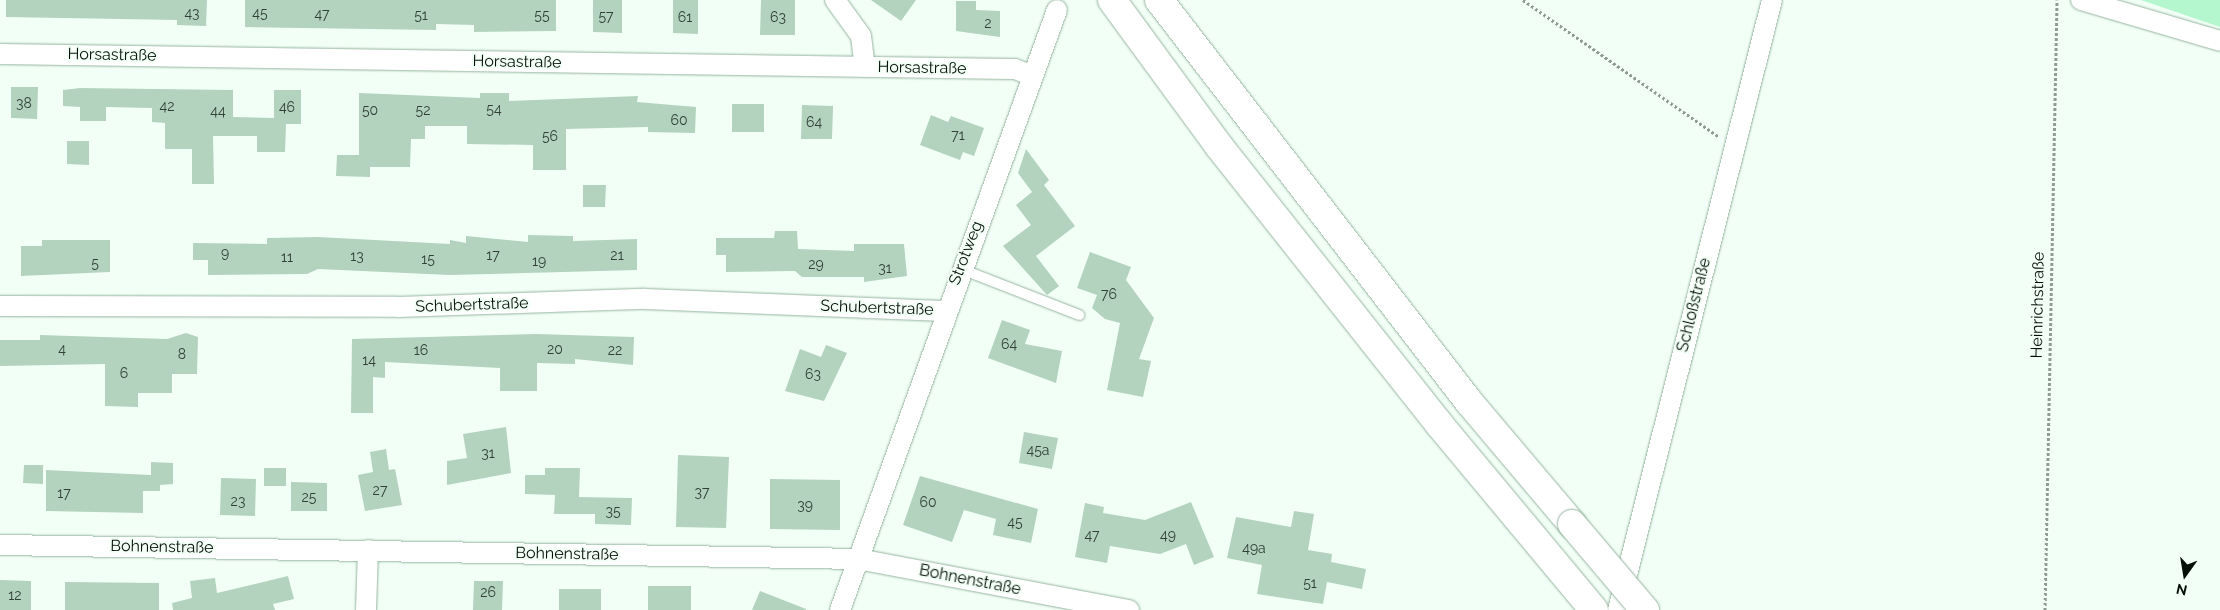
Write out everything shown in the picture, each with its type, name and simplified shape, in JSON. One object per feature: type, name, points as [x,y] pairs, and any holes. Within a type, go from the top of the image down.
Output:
[{"type":"highway","points":[[1112,0],[1218,145],[1594,610]]},
{"type":"highway","points":[[1159,0],[1463,394],[1645,610]]},
{"type":"street","points":[[836,0],[861,36],[865,67]]},
{"type":"street","name":"Schloßstraße","points":[[1618,610],[1733,146],[1772,0]]},
{"type":"street","points":[[2081,0],[2220,41]]},
{"type":"street","name":"Strotweg","points":[[840,610],[944,311],[1057,10]]},
{"type":"street","name":"Horsastraße","points":[[0,54],[1016,69],[1033,76]]},
{"type":"street","name":"Schubertstraße","points":[[0,306],[398,307],[645,300],[944,311]]},
{"type":"street","name":"Bohnenstraße","points":[[0,544],[858,559],[1118,609]]},
{"type":"street","points":[[366,610],[368,550]]},
{"type":"lane","points":[[960,269],[1079,315]]},
{"type":"path","points":[[1522,0],[1733,146]]},
{"type":"path","name":"Heinrichstraße","points":[[2045,610],[2057,0]]},
{"type":"green space","points":[[2141,0],[2220,0],[2220,27]]},
{"type":"building","points":[[6,0],[207,0],[206,26],[177,25],[177,20],[6,17]]},
{"type":"building","points":[[245,0],[556,0],[556,31],[474,32],[474,25],[436,24],[436,30],[245,27]]},
{"type":"building","points":[[593,0],[622,0],[622,33],[593,32]]},
{"type":"building","points":[[673,0],[698,0],[698,34],[673,33]]},
{"type":"building","points":[[761,0],[795,0],[795,35],[760,35]]},
{"type":"building","points":[[871,0],[916,0],[901,21]]},
{"type":"building","points":[[956,1],[976,1],[976,10],[1000,11],[1000,37],[956,31]]},
{"type":"building","points":[[11,87],[38,87],[37,119],[11,118]]},
{"type":"building","points":[[80,88],[233,90],[233,117],[274,118],[274,90],[301,90],[301,124],[286,124],[285,152],[257,152],[257,136],[213,136],[214,184],[192,184],[192,149],[165,149],[165,123],[152,122],[152,108],[106,107],[106,121],[80,121],[80,107],[63,106],[63,90]]},
{"type":"building","points":[[359,93],[480,98],[480,93],[509,93],[509,101],[638,96],[637,102],[696,107],[695,133],[648,132],[648,127],[566,129],[566,170],[533,170],[533,145],[467,144],[467,126],[425,126],[425,139],[411,139],[410,167],[370,167],[370,177],[336,176],[337,155],[359,155]]},
{"type":"building","points":[[732,104],[764,104],[764,132],[732,132]]},
{"type":"building","points":[[802,105],[833,106],[832,139],[801,139]]},
{"type":"building","points":[[931,115],[948,122],[951,116],[984,128],[974,156],[963,152],[960,160],[920,145]]},
{"type":"building","points":[[67,141],[89,141],[89,165],[67,164]]},
{"type":"building","points":[[1026,149],[1049,180],[1044,185],[1075,226],[1036,256],[1059,286],[1047,295],[1003,246],[1031,225],[1016,205],[1032,192],[1018,173]]},
{"type":"building","points":[[583,185],[606,185],[605,207],[583,207]]},
{"type":"building","points":[[775,231],[797,231],[798,249],[854,251],[854,244],[904,244],[907,276],[864,282],[864,277],[802,277],[795,271],[726,272],[726,255],[716,255],[716,238],[774,238]]},
{"type":"building","points":[[528,235],[573,236],[573,241],[637,239],[637,270],[450,275],[318,269],[307,274],[208,275],[208,260],[193,260],[193,243],[267,244],[267,238],[318,237],[450,244],[450,240],[466,243],[466,236],[528,242]]},
{"type":"building","points":[[42,240],[110,240],[110,272],[21,276],[21,246],[42,246]]},
{"type":"building","points":[[1090,252],[1131,267],[1126,280],[1154,318],[1139,359],[1151,361],[1143,397],[1107,390],[1120,323],[1105,319],[1092,308],[1097,295],[1077,288]]},
{"type":"building","points":[[1002,320],[1030,330],[1025,344],[1062,351],[1056,383],[988,358]]},
{"type":"building","points":[[186,333],[198,337],[197,374],[172,374],[172,393],[138,393],[138,407],[105,406],[105,364],[0,366],[0,340],[40,340],[40,335],[167,339]]},
{"type":"building","points":[[536,334],[634,337],[633,365],[575,359],[575,364],[537,363],[537,391],[500,391],[500,368],[385,362],[385,378],[373,377],[373,413],[351,413],[352,339]]},
{"type":"building","points":[[826,345],[847,353],[824,401],[785,391],[800,349],[821,357]]},
{"type":"building","points":[[506,427],[511,473],[447,485],[447,461],[467,458],[463,434]]},
{"type":"building","points":[[1024,432],[1058,438],[1052,469],[1019,463]]},
{"type":"building","points":[[386,449],[389,470],[395,469],[402,505],[365,511],[358,475],[373,472],[370,452]]},
{"type":"building","points":[[678,455],[729,457],[726,528],[676,527]]},
{"type":"building","points":[[151,462],[173,463],[173,484],[160,485],[160,491],[143,491],[143,513],[46,511],[46,470],[151,475]]},
{"type":"building","points":[[24,465],[43,465],[43,484],[23,483]]},
{"type":"building","points":[[264,468],[286,468],[286,486],[264,486]]},
{"type":"building","points":[[545,468],[580,468],[579,497],[632,498],[631,525],[595,524],[595,514],[554,514],[555,495],[525,494],[525,475],[545,475]]},
{"type":"building","points":[[920,476],[1038,509],[1031,543],[993,535],[996,519],[964,510],[952,542],[903,525]]},
{"type":"building","points":[[221,478],[256,479],[255,516],[220,515]]},
{"type":"building","points":[[770,479],[840,480],[840,530],[770,529]]},
{"type":"building","points":[[291,482],[327,483],[327,511],[291,511]]},
{"type":"building","points":[[1191,502],[1214,557],[1194,565],[1186,544],[1160,554],[1110,546],[1107,563],[1075,557],[1085,503],[1104,507],[1103,513],[1145,520]]},
{"type":"building","points":[[1294,511],[1314,514],[1308,550],[1332,554],[1331,562],[1366,569],[1362,589],[1327,582],[1323,604],[1257,594],[1262,565],[1227,558],[1236,517],[1291,527]]},
{"type":"building","points":[[288,576],[294,599],[273,604],[275,610],[173,610],[172,603],[192,598],[190,581],[215,578],[217,593]]},
{"type":"building","points":[[0,580],[31,581],[31,610],[0,610]]},
{"type":"building","points":[[474,581],[503,581],[502,610],[473,610]]},
{"type":"building","points":[[65,582],[159,583],[159,610],[65,610]]},
{"type":"building","points":[[648,586],[691,586],[691,610],[648,610]]},
{"type":"building","points":[[559,589],[601,589],[601,610],[559,610]]},
{"type":"building","points":[[760,591],[806,609],[806,610],[752,610]]}]
